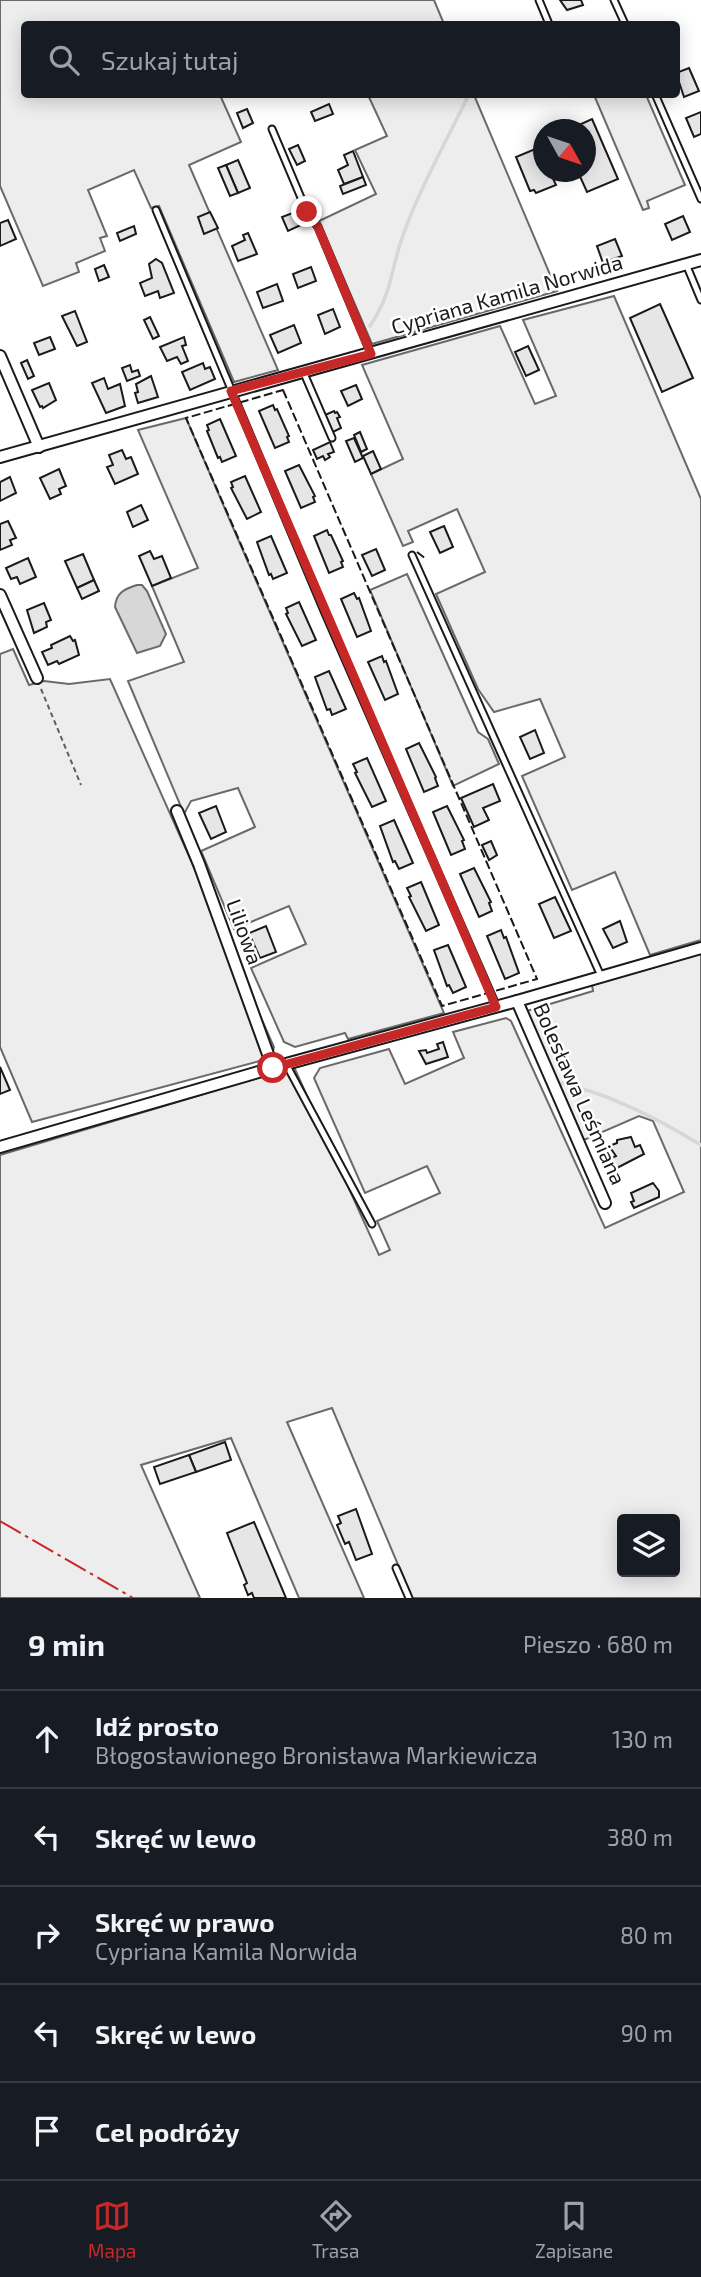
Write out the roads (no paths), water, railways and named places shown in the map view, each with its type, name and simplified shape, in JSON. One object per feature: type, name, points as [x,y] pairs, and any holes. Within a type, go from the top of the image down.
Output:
[{"type":"street","name":"Cypriana Kamila Norwida","points":[[0,457],[701,260]]},
{"type":"street","points":[[0,356],[39,447]]},
{"type":"street","points":[[0,595],[37,678]]},
{"type":"street","name":"Liliowa","points":[[177,811],[273,1068]]},
{"type":"street","points":[[0,1147],[701,948]]},
{"type":"street","name":"Bolesława Leśmiana","points":[[517,1001],[605,1203]]},
{"type":"lane","points":[[539,0],[548,21]]},
{"type":"lane","points":[[614,0],[624,21]]},
{"type":"lane","points":[[657,98],[701,199]]},
{"type":"lane","points":[[272,129],[307,212],[318,227],[371,354]]},
{"type":"lane","points":[[156,210],[496,1007]]},
{"type":"lane","points":[[686,264],[701,299]]},
{"type":"lane","points":[[303,371],[332,438]]},
{"type":"lane","points":[[412,555],[601,975]]},
{"type":"lane","points":[[286,1064],[372,1224]]},
{"type":"lane","points":[[396,1568],[409,1598]]},
{"type":"waterway","points":[[370,326],[386,294],[401,241],[416,204],[467,98]]},
{"type":"waterway","points":[[562,1083],[634,1108],[701,1145]]}]
